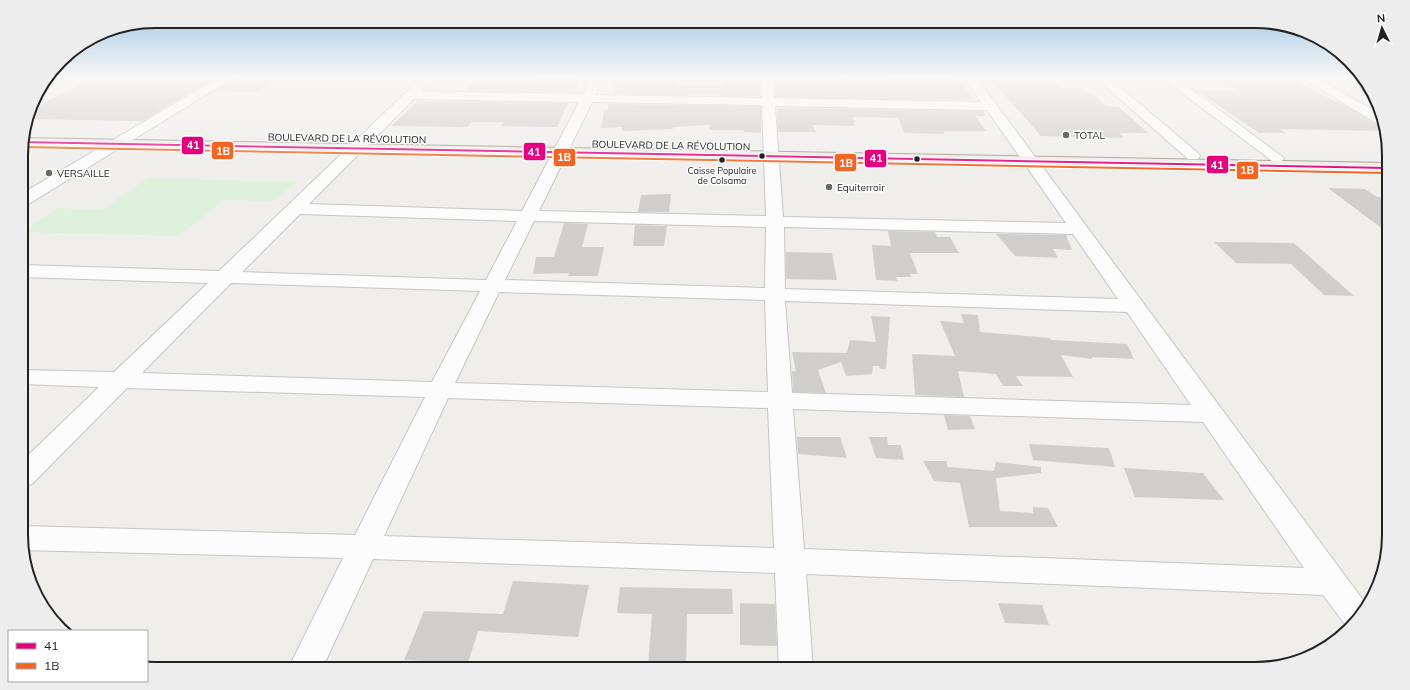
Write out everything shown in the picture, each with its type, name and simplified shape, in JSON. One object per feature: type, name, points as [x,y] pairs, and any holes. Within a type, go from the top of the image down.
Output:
[{"type":"main road","name":"BOULEVARD DE LA RÉVOLUTION","points":[[30,131],[361,143],[1026,157],[1382,167]]},
{"type":"main road","name":"BOULEVARD DE LA RÉVOLUTION","points":[[29,142],[114,144],[361,143]]},
{"type":"main road","name":"BOULEVARD DE LA RÉVOLUTION","points":[[1026,157],[1193,156],[1277,158],[1382,167]]},
{"type":"street","points":[[28,196],[174,109]]},
{"type":"street","points":[[28,471],[296,209],[395,109]]},
{"type":"street","points":[[308,662],[362,546],[582,109]]},
{"type":"street","points":[[768,109],[775,222],[775,294],[780,401],[796,662]]},
{"type":"street","points":[[994,109],[1026,157],[1132,306],[1333,582],[1355,614]]},
{"type":"street","points":[[1138,109],[1193,156]]},
{"type":"street","points":[[1211,109],[1277,158]]},
{"type":"street","points":[[1361,109],[1376,118]]},
{"type":"street","points":[[296,209],[1078,229]]},
{"type":"street","points":[[28,271],[1132,306]]},
{"type":"street","points":[[28,377],[1211,414]]},
{"type":"street","points":[[28,538],[362,546],[789,560],[1333,582]]},
{"type":"green space","points":[[148,178],[296,182],[274,201],[224,200],[179,236],[28,232],[28,227],[58,208],[102,210]]},
{"type":"building","points":[[37,109],[162,109],[142,121],[33,119]]},
{"type":"building","points":[[409,109],[565,109],[557,127],[501,126],[504,122],[471,122],[467,127],[391,126]]},
{"type":"building","points":[[761,109],[761,133],[744,132],[743,130],[709,130],[709,125],[673,127],[673,129],[622,131],[622,127],[601,128],[604,110]]},
{"type":"building","points":[[777,109],[983,111],[986,116],[975,116],[986,131],[943,131],[945,134],[904,133],[898,118],[853,117],[855,126],[812,125],[816,132],[778,132]]},
{"type":"building","points":[[1017,109],[1121,109],[1148,133],[1119,133],[1124,138],[1041,136]]},
{"type":"building","points":[[1224,109],[1352,109],[1374,123],[1378,124],[1380,131],[1279,129],[1286,133],[1259,133]]},
{"type":"building","points":[[1328,188],[1365,189],[1377,197],[1382,197],[1382,228]]},
{"type":"building","points":[[671,194],[669,212],[638,212],[641,195]]},
{"type":"building","points":[[564,223],[588,224],[582,247],[604,247],[598,276],[568,276],[569,273],[533,274],[536,257],[554,257]]},
{"type":"building","points":[[635,225],[667,226],[664,246],[633,246]]},
{"type":"building","points":[[888,231],[935,232],[937,237],[950,237],[959,253],[910,253],[918,274],[910,274],[911,277],[896,277],[897,281],[876,280],[872,245],[891,246]]},
{"type":"building","points":[[996,234],[1066,235],[1072,250],[1053,249],[1058,258],[1015,256]]},
{"type":"building","points":[[1214,242],[1294,243],[1354,296],[1324,295],[1291,264],[1236,263]]},
{"type":"building","points":[[786,252],[832,253],[837,280],[786,279]]},
{"type":"building","points":[[961,314],[978,315],[980,332],[1050,338],[1051,340],[1127,344],[1134,359],[1092,357],[1092,359],[1061,355],[1073,377],[1016,376],[1023,386],[1003,386],[996,374],[958,371],[964,397],[915,395],[912,354],[955,356],[940,321],[964,323]]},
{"type":"building","points":[[871,316],[890,317],[886,369],[880,369],[879,366],[873,366],[872,374],[846,376],[841,362],[818,370],[826,393],[793,392],[792,371],[796,371],[792,352],[847,353],[850,340],[876,342]]},
{"type":"building","points":[[944,415],[970,416],[975,429],[948,430]]},
{"type":"building","points":[[797,437],[840,437],[847,458],[798,454]]},
{"type":"building","points":[[869,437],[887,437],[888,445],[901,445],[904,460],[876,458]]},
{"type":"building","points":[[1029,444],[1109,448],[1115,467],[1033,460]]},
{"type":"building","points":[[923,461],[946,461],[948,467],[994,471],[996,462],[1041,467],[1041,473],[996,478],[1000,511],[1033,513],[1033,507],[1048,508],[1058,527],[969,527],[960,483],[934,481]]},
{"type":"building","points":[[1124,468],[1203,473],[1224,500],[1135,497]]},
{"type":"building","points":[[513,581],[589,585],[578,637],[478,631],[468,662],[404,660],[424,611],[503,614]]},
{"type":"building","points":[[620,587],[732,589],[733,614],[687,614],[686,662],[648,662],[652,614],[617,613]]},
{"type":"building","points":[[740,603],[775,604],[777,646],[740,645]]},
{"type":"building","points":[[998,603],[1042,605],[1049,625],[1005,623]]},
{"type":"transit line","name":"41","points":[[29,142],[1382,168]]},
{"type":"transit line","name":"1B","points":[[28,147],[1382,173]]},
{"type":"place","name":"TOTAL","points":[[1066,135]]},
{"type":"place","name":"Caisse Populaire de Colsama","points":[[722,160]]},
{"type":"place","name":"VERSAILLE","points":[[49,173]]},
{"type":"place","name":"Equiterroir","points":[[829,187]]}]
